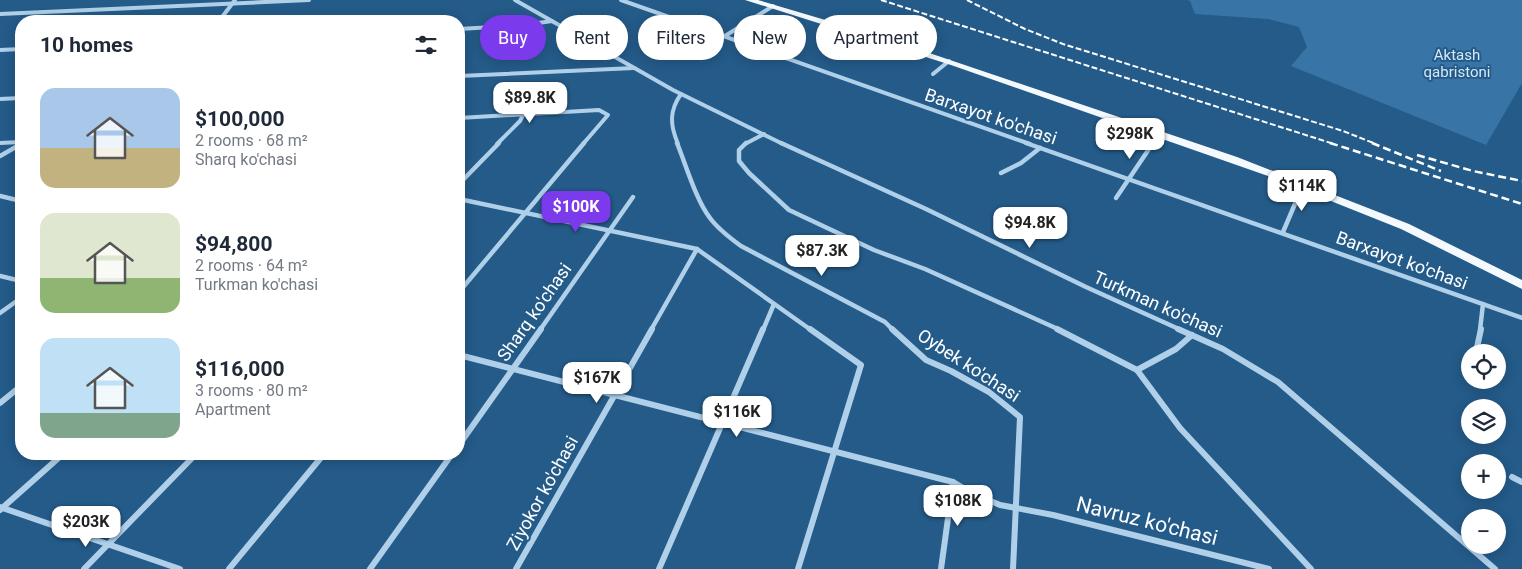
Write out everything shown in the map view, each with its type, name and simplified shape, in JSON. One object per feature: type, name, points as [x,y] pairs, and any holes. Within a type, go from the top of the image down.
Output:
[{"type":"main road","points":[[750,0],[821,19],[949,61],[1160,133],[1303,185],[1399,224],[1461,252],[1522,285]]},
{"type":"street","points":[[224,15],[235,0]]},
{"type":"street","points":[[0,14],[309,0]]},
{"type":"street","name":"Turkman ko'chasi","points":[[515,0],[681,94],[819,162],[926,209],[1086,287],[1223,349],[1278,382],[1495,569]]},
{"type":"street","name":"Barxayot ko'chasi","points":[[621,0],[1130,178],[1522,318]]},
{"type":"street","points":[[725,36],[773,6]]},
{"type":"street","points":[[465,29],[525,26],[552,21]]},
{"type":"street","points":[[0,50],[15,49]]},
{"type":"street","points":[[933,74],[949,61]]},
{"type":"street","points":[[465,76],[634,68]]},
{"type":"street","name":"Oybek ko'chasi","points":[[681,94],[674,104],[671,120],[673,132],[694,186],[709,217],[728,236],[742,246],[885,322],[926,360],[951,371],[989,392],[1020,417],[1014,569]]},
{"type":"street","points":[[0,99],[15,98]]},
{"type":"street","points":[[465,118],[599,110],[608,115],[465,285]]},
{"type":"street","points":[[465,178],[520,121],[523,115]]},
{"type":"street","points":[[1116,198],[1160,133]]},
{"type":"street","points":[[764,134],[746,143],[739,150],[739,160],[749,173],[789,210],[874,250],[925,268],[1069,334],[1137,370],[1180,428],[1311,569]]},
{"type":"street","points":[[0,143],[15,143]]},
{"type":"street","points":[[0,156],[15,147]]},
{"type":"street","points":[[1002,172],[1021,162],[1040,148]]},
{"type":"street","points":[[1283,232],[1303,185]]},
{"type":"street","points":[[0,196],[15,200]]},
{"type":"street","name":"Sharq ko'chasi","points":[[465,437],[633,197]]},
{"type":"street","points":[[465,200],[697,249],[861,365],[798,569]]},
{"type":"street","name":"Ziyokor ko'chasi","points":[[516,569],[697,249]]},
{"type":"street","points":[[0,276],[15,280]]},
{"type":"street","points":[[0,313],[15,302]]},
{"type":"street","points":[[659,569],[774,304]]},
{"type":"street","points":[[1478,344],[1483,304]]},
{"type":"street","points":[[1137,370],[1176,349],[1192,335]]},
{"type":"street","name":"Navruz ko'chasi","points":[[465,356],[953,482],[972,494],[1000,504],[1053,515],[1269,569]]},
{"type":"street","points":[[0,403],[15,391]]},
{"type":"street","points":[[1,508],[56,460]]},
{"type":"street","points":[[84,569],[190,460]]},
{"type":"street","points":[[229,569],[319,460]]},
{"type":"street","points":[[370,569],[448,460]]},
{"type":"street","points":[[1512,477],[1522,482]]},
{"type":"street","points":[[941,569],[953,482]]},
{"type":"street","points":[[1,508],[180,569]]},
{"type":"green space","name":"Aktash qabristoni","points":[[1187,0],[1522,0],[1522,83],[1486,145],[1291,66],[1307,47],[1299,27],[1268,19],[1195,14],[1190,1]]},
{"type":"railway","points":[[881,0],[1334,144]]},
{"type":"railway","points":[[967,0],[1025,29],[1063,44],[1343,131],[1376,144]]},
{"type":"railway","points":[[1330,143],[1522,204]]},
{"type":"railway","points":[[1372,143],[1441,171]]},
{"type":"railway","points":[[1417,155],[1473,171],[1522,181]]}]
